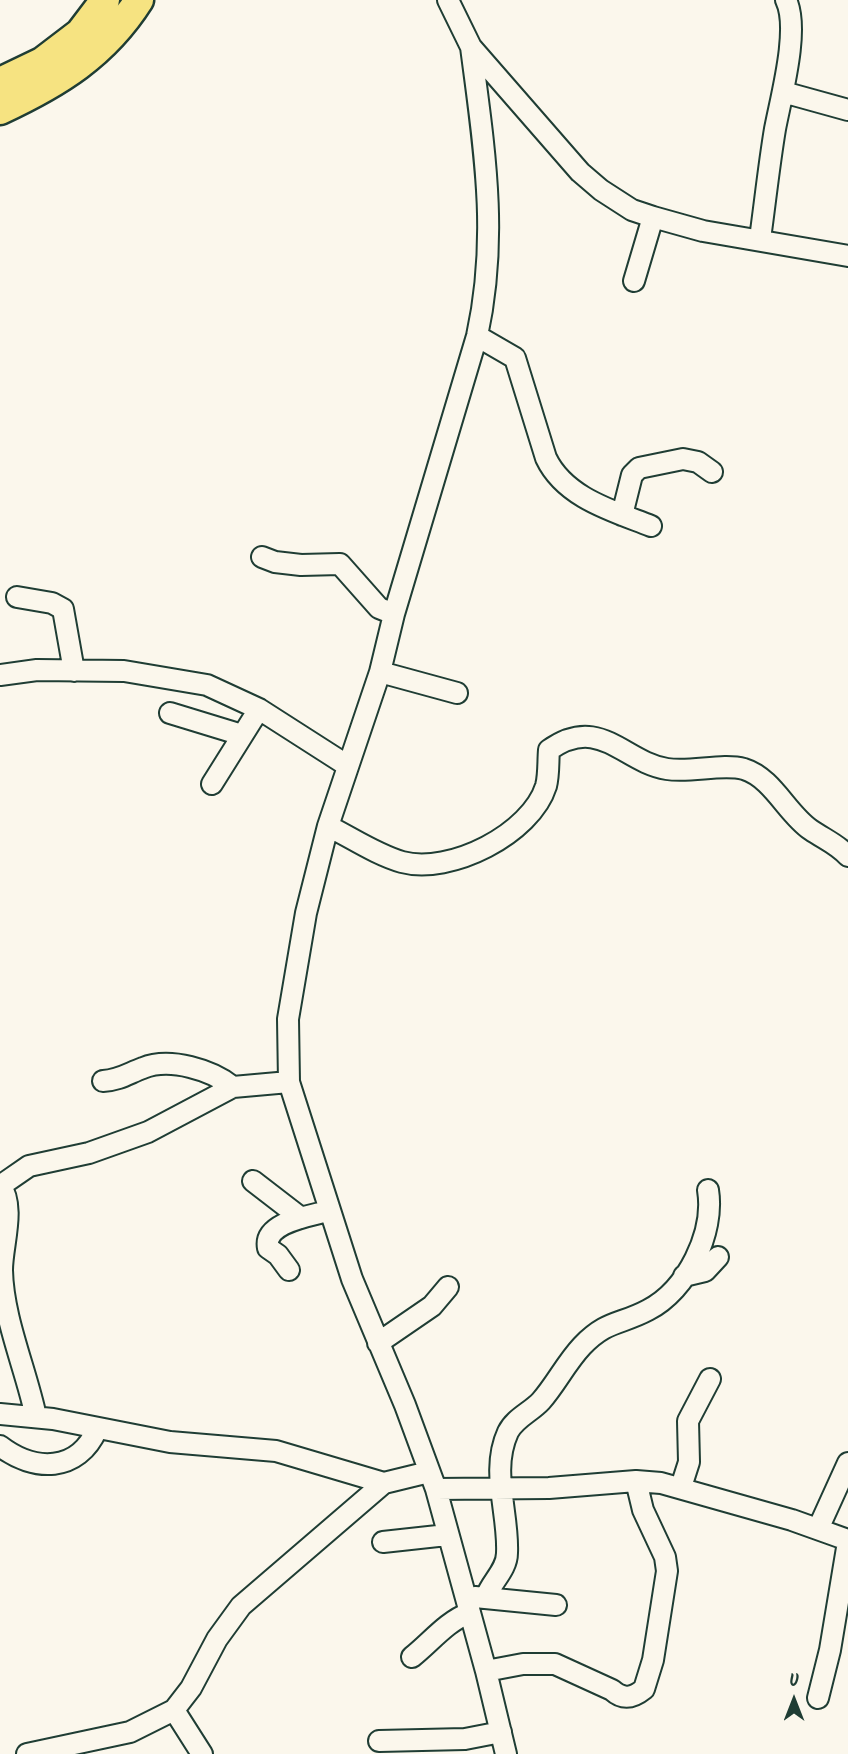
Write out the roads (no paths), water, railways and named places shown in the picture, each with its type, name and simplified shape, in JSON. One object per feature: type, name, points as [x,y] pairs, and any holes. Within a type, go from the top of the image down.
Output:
[{"type":"highway","points":[[0,82],[42,62],[80,33],[105,0]]},
{"type":"highway","points":[[0,110],[34,94],[81,65],[120,29],[139,0]]},
{"type":"street","points":[[448,0],[471,47],[580,172],[600,190],[632,210],[703,231],[760,239],[848,256]]},
{"type":"street","points":[[760,239],[790,31],[786,0]]},
{"type":"street","points":[[471,47],[489,198],[487,292],[477,336],[394,614],[380,672],[328,826],[306,913],[288,1019],[289,1082],[328,1211],[352,1279],[405,1405],[432,1481],[486,1671],[506,1754]]},
{"type":"street","points":[[783,92],[848,110]]},
{"type":"street","points":[[634,280],[653,217]]},
{"type":"street","points":[[477,336],[515,358],[546,458],[553,473],[591,501],[651,526]]},
{"type":"street","points":[[622,515],[632,475],[639,468],[682,459],[698,462],[712,472]]},
{"type":"street","points":[[262,557],[275,562],[301,565],[340,564],[379,608],[394,614]]},
{"type":"street","points":[[17,597],[52,603],[63,609],[74,671]]},
{"type":"street","points":[[0,675],[37,669],[124,671],[207,686],[259,709],[348,766]]},
{"type":"street","points":[[380,672],[457,693]]},
{"type":"street","points":[[212,783],[259,709]]},
{"type":"street","points":[[170,713],[242,735]]},
{"type":"street","points":[[328,826],[403,862],[458,861],[490,846],[517,827],[534,808],[546,786],[549,750],[560,742],[575,738],[599,738],[666,769],[744,769],[767,785],[811,831],[834,843],[848,856]]},
{"type":"street","points":[[104,1081],[117,1080],[153,1065],[168,1064],[180,1065],[224,1080],[233,1088]]},
{"type":"street","points":[[36,1418],[6,1300],[2,1263],[7,1199],[0,1185],[29,1166],[100,1150],[148,1132],[233,1088],[289,1082]]},
{"type":"street","points":[[253,1181],[301,1218]]},
{"type":"street","points":[[486,1598],[507,1555],[500,1487],[502,1452],[513,1424],[540,1401],[581,1347],[599,1329],[655,1306],[670,1294],[695,1258],[706,1228],[710,1202],[708,1190]]},
{"type":"street","points":[[289,1270],[278,1255],[268,1248],[267,1244],[277,1229],[301,1218],[328,1211]]},
{"type":"street","points":[[684,1276],[705,1271],[718,1257]]},
{"type":"street","points":[[378,1343],[432,1306],[448,1287]]},
{"type":"street","points":[[681,1487],[689,1462],[690,1416],[710,1379]]},
{"type":"street","points":[[0,1414],[36,1418],[170,1442],[276,1451],[384,1483],[432,1481],[500,1487],[549,1488],[636,1481],[681,1487],[818,1529],[848,1541],[830,1650],[818,1698]]},
{"type":"street","points":[[0,1446],[27,1462],[52,1465],[65,1461],[83,1449],[97,1429]]},
{"type":"street","points":[[818,1529],[848,1463]]},
{"type":"street","points":[[486,1671],[523,1664],[555,1664],[612,1690],[619,1697],[628,1697],[644,1689],[653,1660],[667,1571],[665,1557],[643,1510],[636,1481]]},
{"type":"street","points":[[27,1754],[130,1732],[174,1710],[191,1688],[217,1639],[241,1606],[384,1483]]},
{"type":"street","points":[[383,1542],[447,1535]]},
{"type":"street","points":[[412,1657],[436,1638],[466,1604],[486,1598],[556,1605]]},
{"type":"street","points":[[174,1710],[202,1754]]},
{"type":"street","points":[[379,1741],[465,1739],[501,1732]]}]
